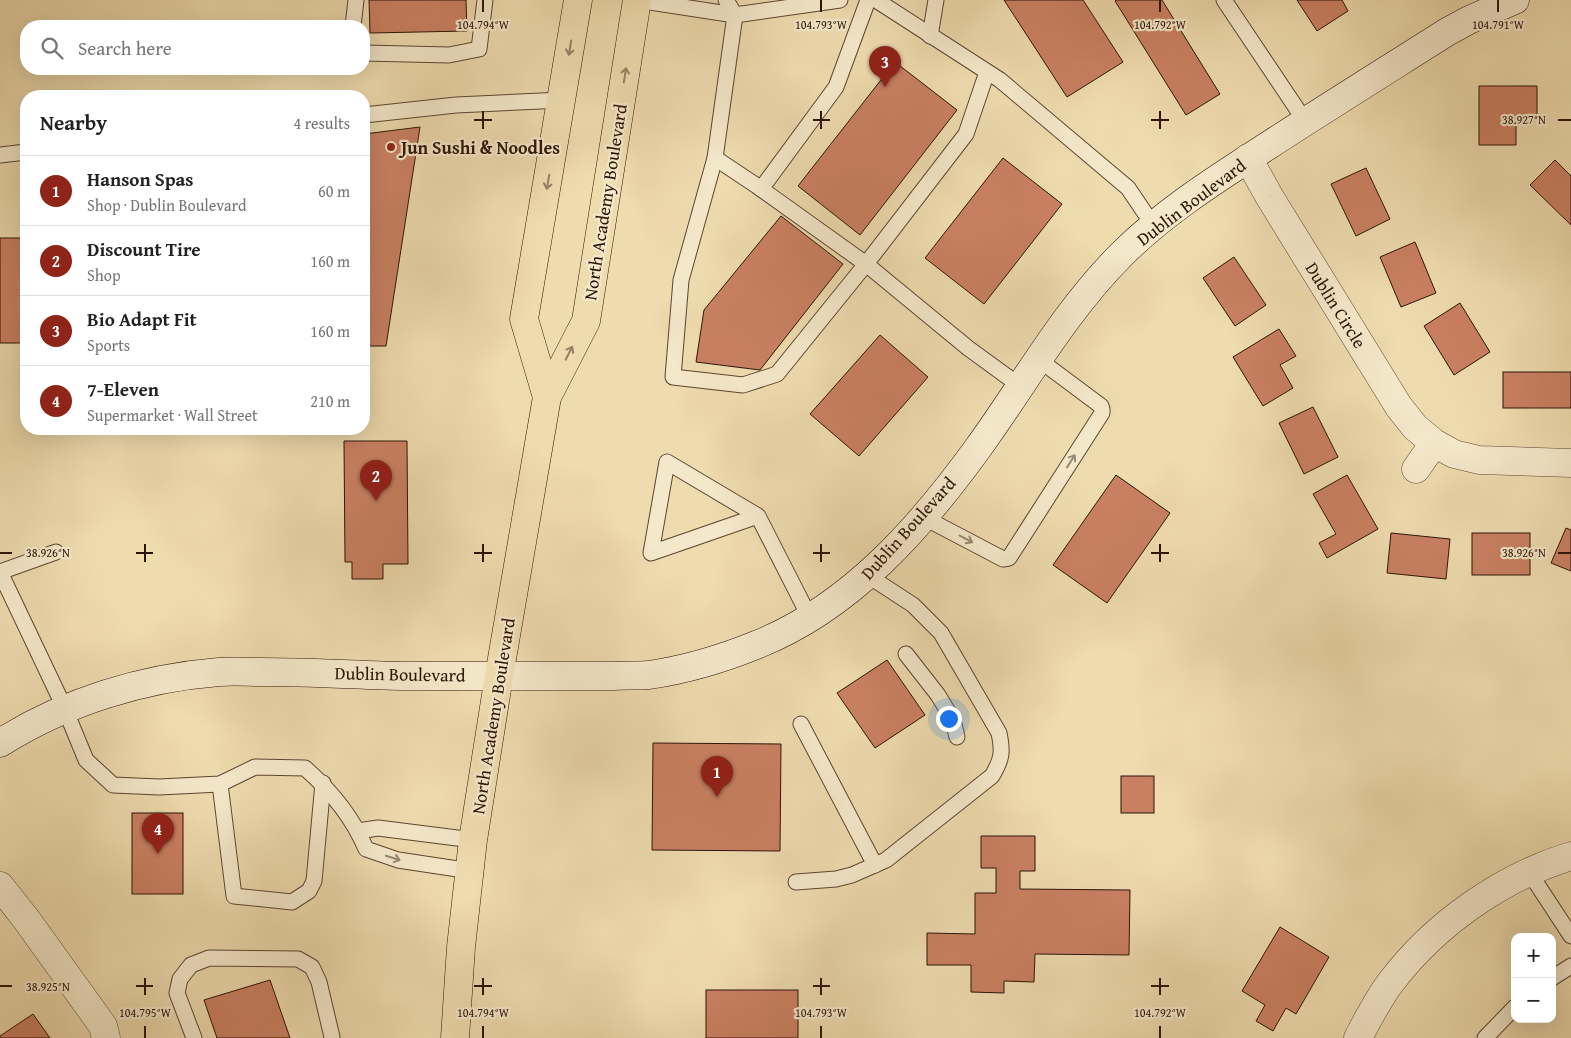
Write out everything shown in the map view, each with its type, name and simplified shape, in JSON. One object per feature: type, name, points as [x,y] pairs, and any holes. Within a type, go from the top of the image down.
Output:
[{"type":"highway","name":"North Academy Boulevard","points":[[547,397],[524,319],[578,0]]},
{"type":"highway","name":"North Academy Boulevard","points":[[455,1038],[461,947],[473,840],[547,397],[586,321],[637,0]]},
{"type":"main road","name":"Dublin Boulevard","points":[[0,743],[65,709],[129,687],[180,677],[220,672],[307,672],[409,676],[648,675],[707,662],[758,645],[801,624],[868,575],[923,517],[978,448],[1038,359],[1084,296],[1124,252],[1187,200],[1248,158],[1447,32],[1515,0]]},
{"type":"main road","name":"Dublin Circle","points":[[1248,158],[1269,196],[1399,407],[1415,427],[1434,443],[1454,454],[1479,460],[1571,462]]},
{"type":"main road","points":[[1416,469],[1434,443]]},
{"type":"main road","points":[[1358,1038],[1371,1013],[1392,982],[1415,955],[1440,931],[1468,908],[1496,890],[1529,872],[1571,856]]},
{"type":"main road","points":[[0,886],[103,1026],[106,1038]]},
{"type":"lane","points":[[354,20],[356,0]]},
{"type":"lane","points":[[370,52],[450,55],[479,49],[485,0]]},
{"type":"lane","points":[[637,0],[735,15],[840,0]]},
{"type":"lane","points":[[726,0],[735,15],[716,158],[681,280],[673,377],[743,384],[777,374],[866,264],[966,134],[987,72]]},
{"type":"lane","points":[[761,189],[836,87],[868,0]]},
{"type":"lane","points":[[876,0],[1000,80],[1128,188],[1154,226]]},
{"type":"lane","points":[[930,36],[936,0]]},
{"type":"lane","points":[[1224,0],[1305,122]]},
{"type":"lane","points":[[370,114],[456,106],[562,100]]},
{"type":"lane","points":[[0,155],[20,153]]},
{"type":"lane","points":[[716,158],[866,264],[968,348],[1020,386]]},
{"type":"lane","points":[[923,517],[1002,559],[1009,558],[1102,413],[1101,406],[1038,359]]},
{"type":"lane","points":[[758,516],[651,553],[667,462],[758,516],[810,618]]},
{"type":"lane","points":[[56,552],[0,572],[65,709],[86,760],[113,785],[159,788],[220,784],[254,767],[305,768],[322,783],[358,831],[366,849],[398,860],[471,871]]},
{"type":"lane","points":[[796,882],[836,879],[886,860],[992,776],[1000,763],[1002,750],[1000,733],[941,633],[913,605],[868,575]]},
{"type":"lane","points":[[906,654],[938,695],[953,720],[957,737]]},
{"type":"lane","points":[[801,724],[875,865]]},
{"type":"lane","points":[[220,784],[234,896],[292,902],[309,891],[314,882],[322,783]]},
{"type":"lane","points":[[358,831],[378,828],[473,840]]},
{"type":"lane","points":[[1529,872],[1571,936]]},
{"type":"lane","points":[[194,1038],[177,993],[180,978],[191,965],[209,958],[298,960],[312,967],[320,982],[332,1037]]},
{"type":"lane","points":[[1556,975],[1571,966]]},
{"type":"lane","points":[[1485,1038],[1511,1011]]},
{"type":"building","points":[[369,0],[466,0],[467,31],[370,33]]},
{"type":"building","points":[[1004,0],[1083,0],[1123,62],[1067,97]]},
{"type":"building","points":[[1116,0],[1162,0],[1220,94],[1186,115]]},
{"type":"building","points":[[1297,0],[1342,0],[1348,11],[1317,31]]},
{"type":"building","points":[[895,62],[957,110],[860,235],[798,186]]},
{"type":"building","points":[[1479,86],[1537,86],[1537,119],[1516,119],[1516,145],[1479,145]]},
{"type":"building","points":[[420,127],[386,346],[370,346],[370,133]]},
{"type":"building","points":[[1003,158],[1062,204],[984,304],[925,258]]},
{"type":"building","points":[[1555,160],[1571,176],[1571,225],[1530,185]]},
{"type":"building","points":[[1366,168],[1390,219],[1356,236],[1331,184]]},
{"type":"building","points":[[781,216],[843,264],[760,370],[696,362],[704,310]]},
{"type":"building","points":[[0,238],[20,238],[20,343],[0,343]]},
{"type":"building","points":[[1415,242],[1436,293],[1401,307],[1380,257]]},
{"type":"building","points":[[1234,257],[1266,305],[1235,326],[1203,278]]},
{"type":"building","points":[[1460,303],[1490,352],[1454,375],[1424,326]]},
{"type":"building","points":[[1279,329],[1296,356],[1280,365],[1293,388],[1263,406],[1233,357]]},
{"type":"building","points":[[880,335],[928,377],[859,456],[810,414]]},
{"type":"building","points":[[1503,372],[1571,372],[1571,408],[1503,408]]},
{"type":"building","points":[[1313,407],[1338,457],[1304,474],[1279,423]]},
{"type":"building","points":[[344,441],[407,441],[408,564],[383,564],[383,579],[352,579],[352,562],[345,562]]},
{"type":"building","points":[[1116,475],[1170,513],[1107,603],[1053,565]]},
{"type":"building","points":[[1347,475],[1378,529],[1327,558],[1319,543],[1336,534],[1313,494]]},
{"type":"building","points":[[1566,528],[1571,530],[1571,571],[1551,563]]},
{"type":"building","points":[[1391,533],[1450,539],[1446,579],[1387,573]]},
{"type":"building","points":[[1472,533],[1530,533],[1530,575],[1472,575]]},
{"type":"building","points":[[887,660],[925,715],[875,748],[837,693]]},
{"type":"building","points":[[653,743],[781,744],[780,851],[652,850]]},
{"type":"building","points":[[1121,776],[1154,776],[1154,813],[1121,813]]},
{"type":"building","points":[[132,813],[183,813],[183,894],[132,894]]},
{"type":"building","points":[[981,836],[1035,836],[1035,871],[1020,871],[1020,889],[1130,890],[1129,955],[1035,954],[1034,982],[1004,981],[1004,993],[971,992],[971,965],[927,965],[927,933],[975,934],[975,893],[996,893],[996,868],[981,868]]},
{"type":"building","points":[[1280,927],[1329,957],[1296,1014],[1286,1008],[1273,1031],[1256,1021],[1265,1005],[1242,991]]},
{"type":"building","points":[[270,980],[290,1038],[217,1038],[204,1000]]},
{"type":"building","points":[[706,990],[798,990],[798,1038],[706,1038]]},
{"type":"building","points":[[33,1014],[50,1038],[0,1038],[0,1036]]},
{"type":"place","name":"Bio Adapt Fit","points":[[885,87]]},
{"type":"place","name":"Jun Sushi & Noodles","points":[[391,147]]},
{"type":"place","name":"Discount Tire","points":[[376,501]]},
{"type":"place","name":"Hanson Spas","points":[[717,797]]},
{"type":"place","name":"7-Eleven","points":[[158,854]]}]
